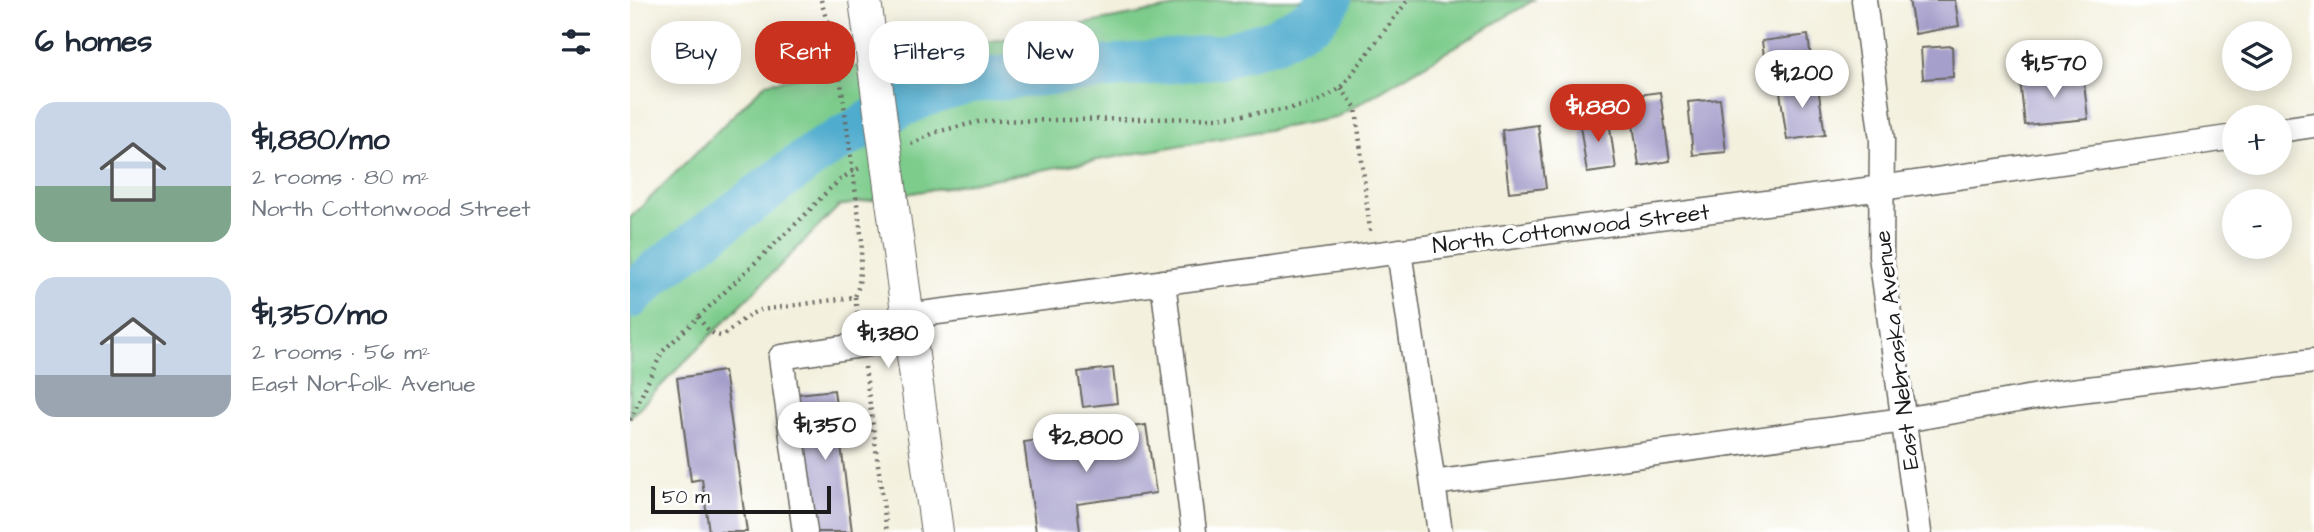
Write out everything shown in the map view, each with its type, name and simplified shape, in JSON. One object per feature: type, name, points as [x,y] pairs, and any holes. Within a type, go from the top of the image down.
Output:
[{"type":"main road","points":[[865,0],[937,532]]},
{"type":"street","name":"East Nebraska Avenue","points":[[1864,0],[1882,140],[1881,256],[1919,532]]},
{"type":"street","points":[[2292,128],[2314,125]]},
{"type":"street","name":"North Cottonwood Street","points":[[805,532],[781,357],[862,345],[909,327],[1163,282],[1881,188],[2222,139]]},
{"type":"street","points":[[1399,251],[1440,532]]},
{"type":"street","points":[[1163,282],[1194,532]]},
{"type":"street","points":[[1433,483],[1904,420],[2056,393],[2314,361]]},
{"type":"path","points":[[821,0],[826,18],[834,30],[862,241],[859,285],[855,297],[887,532]]},
{"type":"path","points":[[901,148],[936,132],[982,121],[1218,118],[1315,103],[1340,88],[1408,0]]},
{"type":"path","points":[[1340,88],[1356,108],[1373,254]]},
{"type":"path","points":[[630,420],[662,352],[844,176],[867,165]]},
{"type":"path","points":[[698,317],[709,331],[722,336],[749,315],[761,310],[855,297]]},
{"type":"green space","points":[[1213,0],[1534,0],[1335,118],[839,206],[630,417],[630,218],[765,84],[855,84],[855,66],[869,64],[869,84],[989,84],[989,42],[1003,39],[1003,84],[1099,84],[1099,21]]},
{"type":"building","points":[[1909,0],[1955,0],[1959,26],[1915,34]]},
{"type":"building","points":[[1808,35],[1812,66],[1766,72],[1762,41]]},
{"type":"building","points":[[1952,46],[1953,77],[1923,79],[1921,48]]},
{"type":"building","points":[[2083,74],[2088,119],[2025,125],[2020,80]]},
{"type":"building","points":[[1817,80],[1825,135],[1787,140],[1779,85]]},
{"type":"building","points":[[1660,92],[1670,161],[1639,166],[1629,96]]},
{"type":"building","points":[[1720,99],[1726,152],[1693,155],[1688,102]]},
{"type":"building","points":[[1608,114],[1616,169],[1587,173],[1579,118]]},
{"type":"building","points":[[1538,125],[1546,188],[1509,192],[1502,130]]},
{"type":"building","points":[[1113,368],[1117,403],[1083,407],[1078,372]]},
{"type":"building","points":[[724,371],[747,532],[709,532],[702,479],[691,481],[677,378]]},
{"type":"building","points":[[834,390],[852,532],[815,532],[798,394]]},
{"type":"building","points":[[1146,425],[1156,493],[1077,504],[1080,532],[1036,532],[1024,442]]},
{"type":"waterway","points":[[630,297],[659,270],[818,152],[891,110],[925,95],[972,81],[1222,56],[1275,40],[1316,17],[1330,0]]}]
